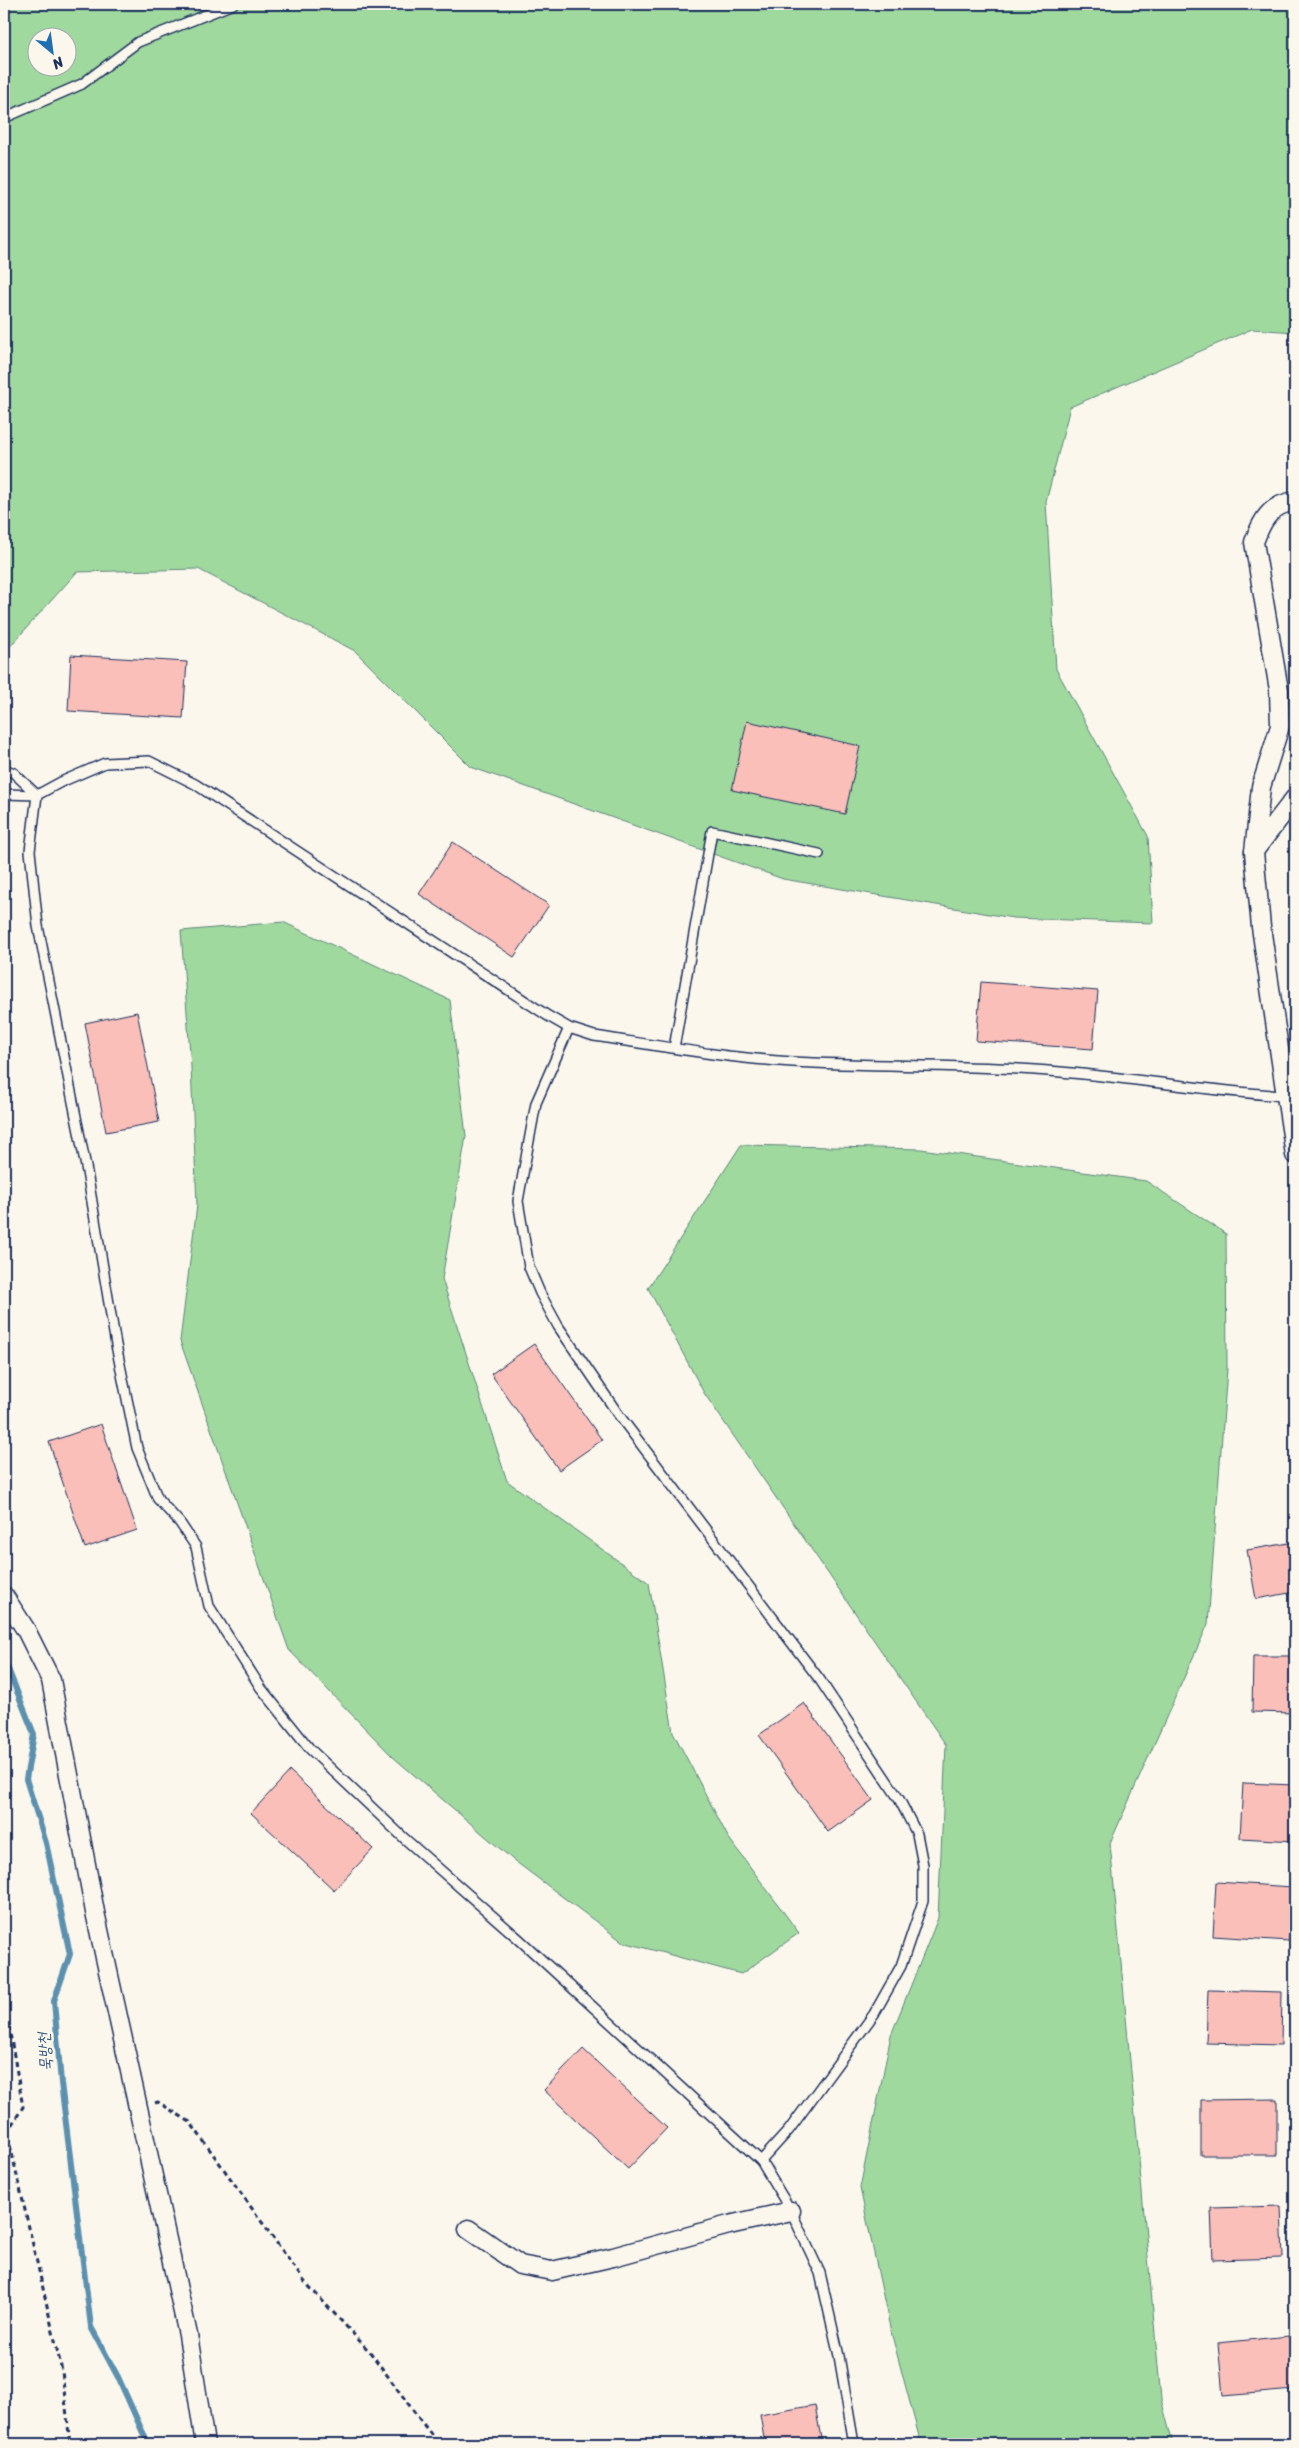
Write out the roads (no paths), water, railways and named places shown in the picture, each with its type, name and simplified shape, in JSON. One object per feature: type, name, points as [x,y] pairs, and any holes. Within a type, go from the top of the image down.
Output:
[{"type":"street","points":[[1295,502],[1283,503],[1262,520],[1254,542],[1279,690],[1280,726],[1261,787],[1254,852],[1261,927],[1291,1095],[1295,1155]]},
{"type":"street","points":[[1254,852],[1295,798]]},
{"type":"street","points":[[4,1596],[26,1630],[51,1680],[95,1912],[188,2334],[205,2444]]},
{"type":"street","points":[[468,2229],[520,2265],[552,2271],[729,2225],[791,2211]]},
{"type":"lane","points":[[4,118],[82,84],[138,42],[233,4]]},
{"type":"lane","points":[[4,794],[37,795],[61,782],[105,763],[148,762],[195,784],[548,1016],[569,1028],[594,1036],[790,1062],[1039,1070],[1126,1077],[1237,1093],[1291,1095]]},
{"type":"lane","points":[[4,769],[14,773],[37,795]]},
{"type":"lane","points":[[37,795],[30,851],[38,926],[87,1172],[116,1345],[137,1448],[158,1499],[180,1523],[196,1547],[208,1606],[262,1688],[310,1749],[405,1839],[520,1940],[761,2161],[791,2211],[820,2273],[839,2356],[854,2444]]},
{"type":"lane","points":[[674,1048],[712,831],[819,854]]},
{"type":"lane","points":[[569,1028],[536,1103],[518,1201],[527,1258],[540,1292],[558,1326],[618,1414],[820,1680],[898,1799],[917,1834],[923,1865],[923,1902],[901,1966],[874,2014],[789,2130],[761,2161]]},
{"type":"waterway","name":"묵방천","points":[[4,1659],[34,1734],[26,1779],[46,1843],[70,1954],[54,2001],[61,2083],[91,2327],[118,2377],[148,2444]]}]
